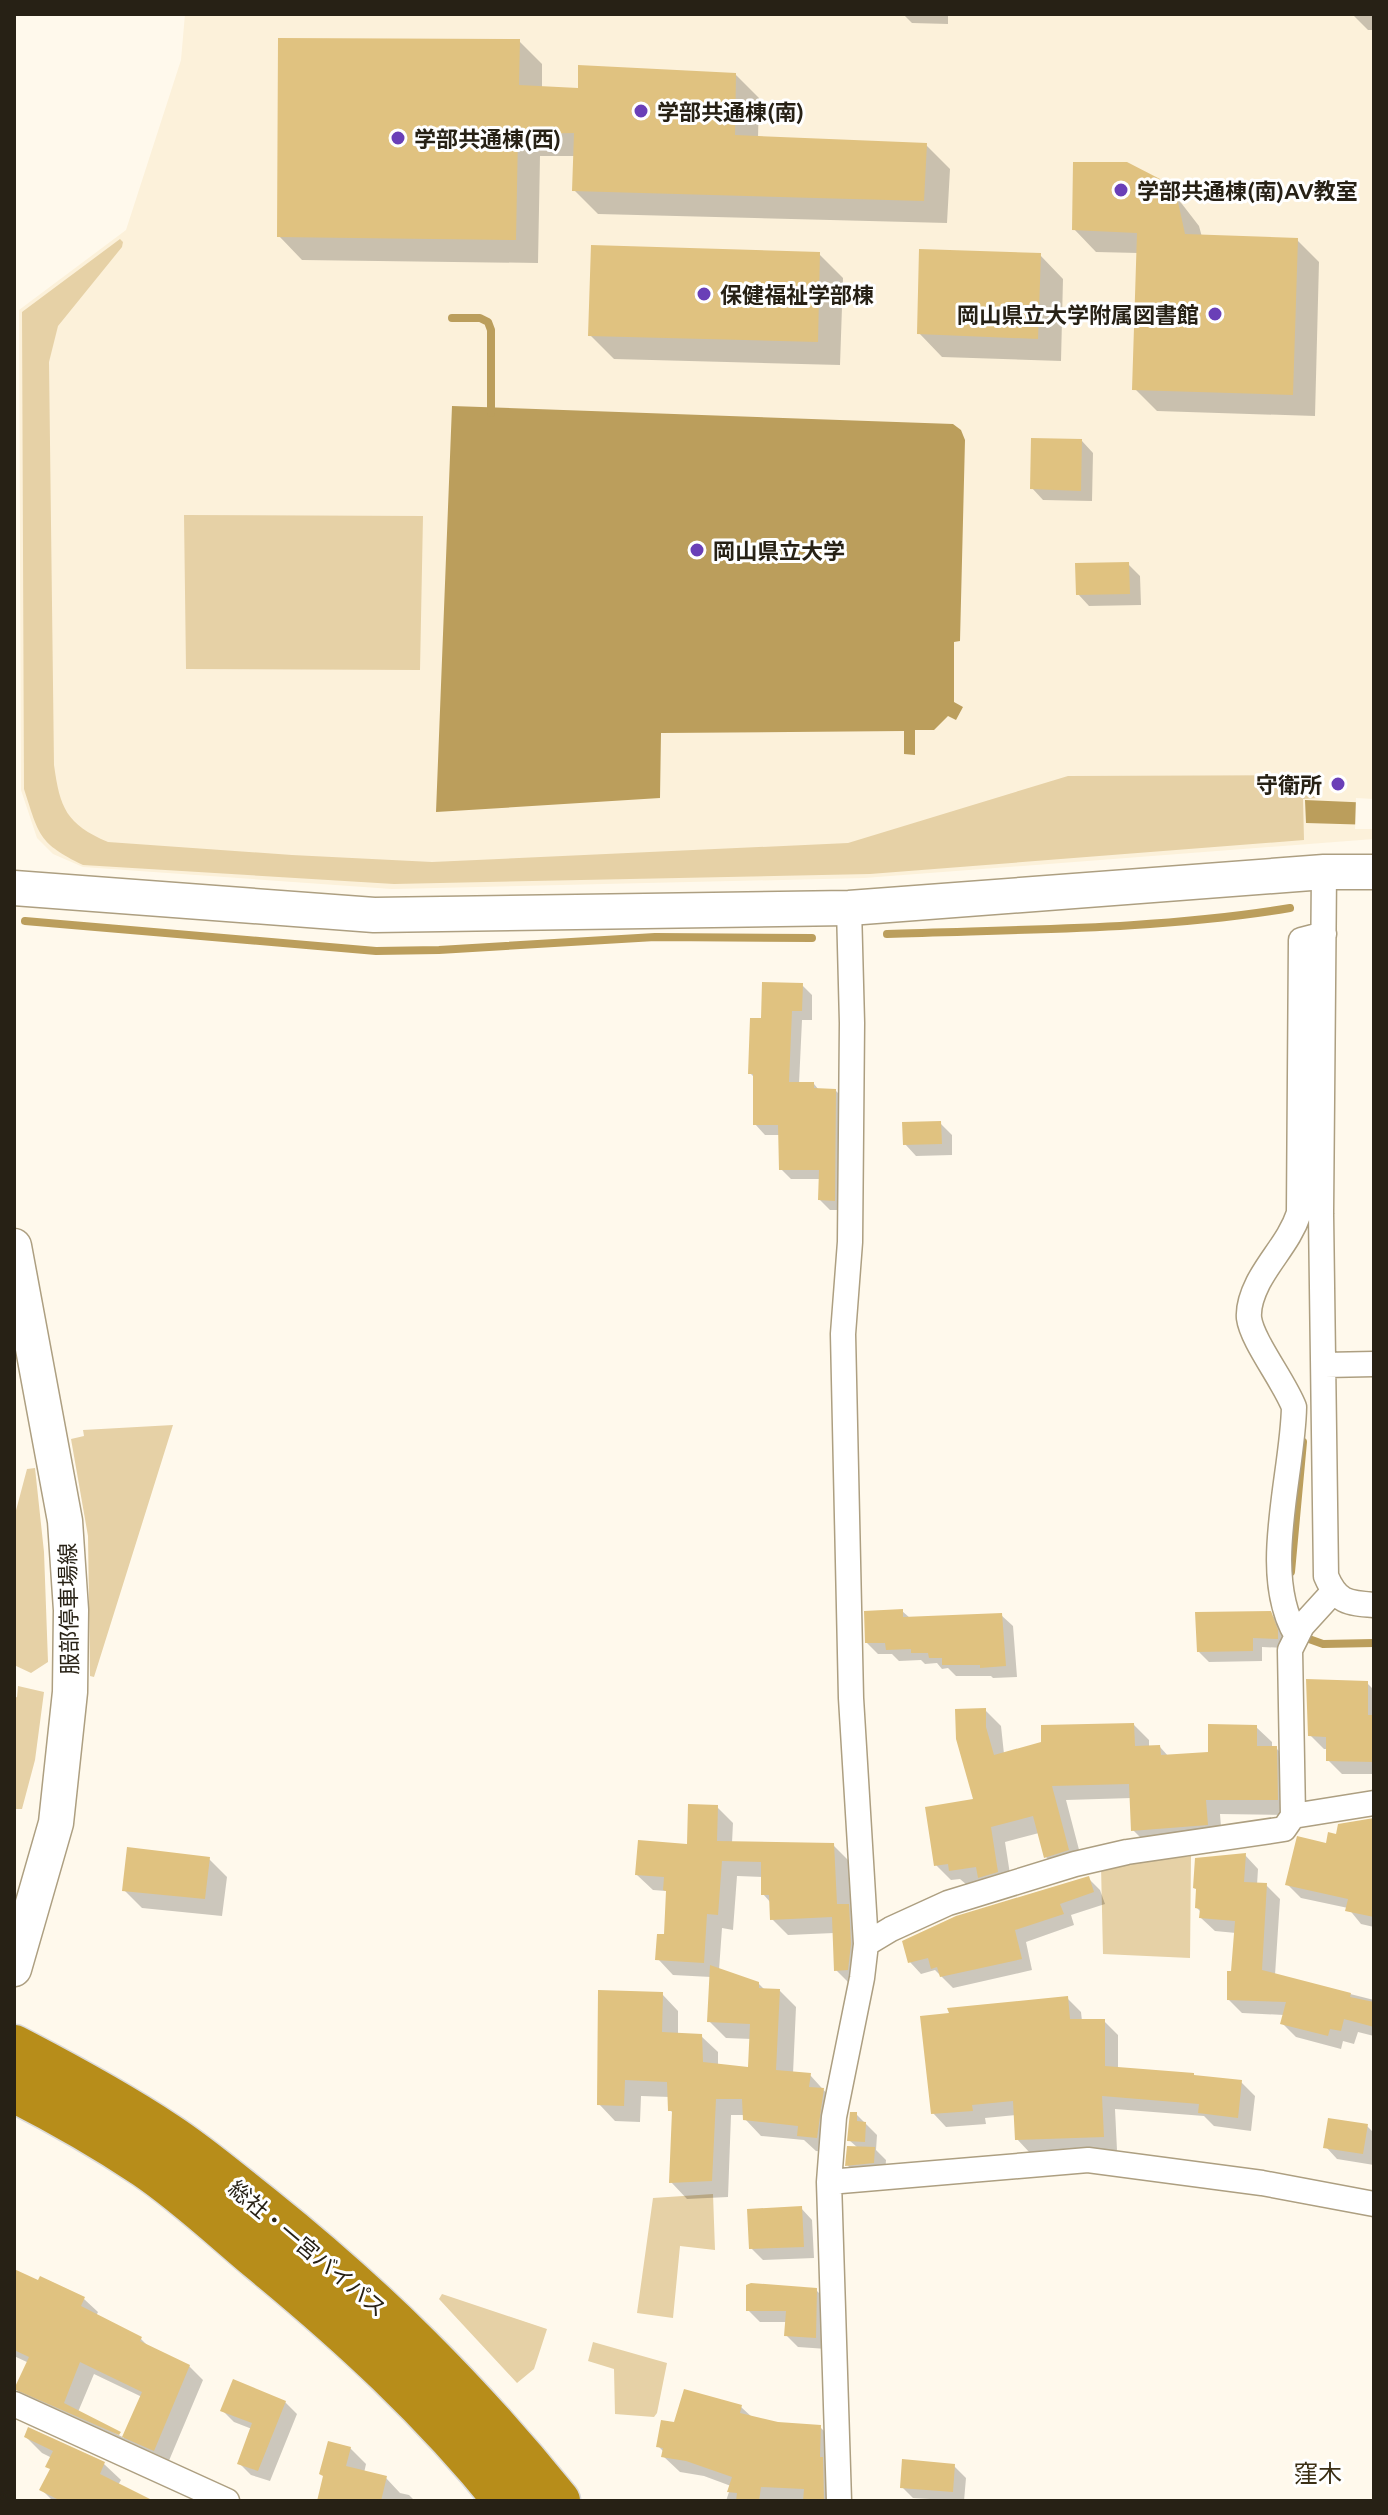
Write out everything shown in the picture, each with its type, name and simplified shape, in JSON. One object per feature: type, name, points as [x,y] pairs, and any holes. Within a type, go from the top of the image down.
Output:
[{"type":"highway","name":"総社・一宮バイパス","points":[[14,2047],[166,2134],[283,2224],[353,2283],[434,2361],[498,2427],[558,2501]]},
{"type":"highway","name":"総社・一宮バイパス","points":[[14,2090],[50,2108],[147,2168],[329,2316],[403,2386],[478,2466],[506,2501]]},
{"type":"street","points":[[1324,872],[1324,934],[1309,1214],[1325,1365],[1326,1576],[1333,1592],[1349,1603],[1374,1605]]},
{"type":"street","points":[[14,888],[374,915],[849,908],[1324,872],[1374,872]]},
{"type":"street","points":[[839,2501],[829,2182],[834,2117],[866,1944],[851,1698],[843,1334],[850,1242],[852,1023],[849,908]]},
{"type":"street","points":[[1302,1627],[1290,1625],[1282,1601],[1278,1566],[1294,1407],[1249,1320],[1250,1301],[1259,1282],[1292,1233],[1309,1214]]},
{"type":"street","name":"服部停車場線","points":[[14,1246],[65,1521],[71,1610],[70,1692],[56,1823],[14,1969]]},
{"type":"street","points":[[1325,1365],[1374,1364]]},
{"type":"street","points":[[866,1944],[948,1903],[1075,1864],[1127,1852],[1284,1829],[1293,1816],[1290,1650],[1302,1627],[1333,1592]]},
{"type":"street","points":[[1293,1816],[1374,1803]]},
{"type":"street","points":[[829,2182],[1088,2160],[1234,2179],[1374,2204]]},
{"type":"street","points":[[14,2404],[227,2501]]},
{"type":"shaded area","name":"岡山県立大学","points":[[185,14],[1374,14],[1374,839],[864,878],[392,889],[83,867],[53,854],[37,838],[21,790],[19,310],[126,230],[181,60]]},
{"type":"shaded area","points":[[120,239],[122,247],[58,326],[49,362],[54,765],[59,793],[68,813],[94,835],[108,842],[432,862],[848,843],[1068,776],[1318,775],[1318,798],[1303,799],[1304,840],[870,874],[394,884],[83,865],[57,850],[42,836],[24,789],[22,312]]},
{"type":"shaded area","points":[[452,406],[953,424],[961,430],[965,440],[960,641],[954,642],[954,702],[963,707],[956,720],[948,716],[934,730],[915,730],[915,755],[904,754],[904,731],[661,733],[660,798],[436,812]]},
{"type":"shaded area","points":[[184,515],[423,516],[420,670],[186,669]]},
{"type":"shaded area","points":[[1305,800],[1374,803],[1374,825],[1306,823]]},
{"type":"shaded area","points":[[173,1425],[94,1677],[90,1676],[88,1536],[71,1439],[84,1436],[83,1430]]},
{"type":"shaded area","points":[[35,1468],[44,1552],[48,1662],[31,1673],[14,1665],[14,1518],[27,1469]]},
{"type":"shaded area","points":[[18,1686],[44,1692],[35,1760],[22,1809],[14,1809],[14,1698],[17,1697]]},
{"type":"shaded area","points":[[1191,1856],[1190,1958],[1103,1954],[1101,1866]]},
{"type":"shaded area","points":[[713,2194],[715,2250],[680,2246],[673,2318],[637,2313],[653,2198]]},
{"type":"shaded area","points":[[442,2294],[547,2329],[534,2369],[517,2383],[439,2299]]},
{"type":"shaded area","points":[[593,2342],[667,2363],[654,2417],[615,2414],[614,2369],[588,2361]]},
{"type":"pier","points":[[1356,798],[1374,799],[1374,829],[1355,829]]},
{"type":"building","points":[[278,38],[520,39],[519,85],[578,88],[578,65],[736,73],[735,135],[927,143],[924,201],[572,191],[574,133],[518,134],[516,240],[277,237]]},
{"type":"building","name":"岡山県立大学附属図書館","points":[[1073,162],[1127,162],[1160,179],[1178,202],[1185,234],[1298,238],[1293,395],[1132,390],[1137,233],[1072,230]]},
{"type":"building","name":"保健福祉学部棟","points":[[591,245],[820,252],[818,342],[588,336]]},
{"type":"building","points":[[919,249],[1041,253],[1038,339],[917,334]]},
{"type":"building","points":[[1031,438],[1082,439],[1081,491],[1030,489]]},
{"type":"building","points":[[1129,562],[1130,594],[1076,595],[1075,563]]},
{"type":"building","points":[[762,982],[803,983],[802,1011],[792,1011],[789,1082],[814,1082],[814,1088],[836,1089],[835,1201],[818,1200],[819,1170],[779,1170],[778,1125],[753,1125],[753,1074],[748,1074],[750,1018],[761,1018]]},
{"type":"building","points":[[941,1121],[942,1144],[903,1145],[902,1122]]},
{"type":"building","points":[[903,1609],[903,1617],[1002,1613],[1006,1666],[980,1668],[980,1665],[942,1665],[942,1658],[929,1658],[928,1653],[911,1653],[911,1649],[886,1650],[885,1643],[865,1643],[864,1611]]},
{"type":"building","points":[[1271,1611],[1278,1639],[1253,1638],[1253,1651],[1197,1652],[1195,1612]]},
{"type":"building","points":[[1306,1679],[1368,1681],[1368,1715],[1374,1715],[1374,1762],[1326,1761],[1326,1737],[1308,1736]]},
{"type":"building","points":[[986,1708],[986,1727],[994,1755],[1041,1742],[1041,1725],[1134,1723],[1135,1746],[1160,1745],[1161,1755],[1208,1752],[1208,1724],[1257,1725],[1257,1746],[1277,1746],[1278,1800],[1206,1800],[1208,1825],[1131,1831],[1129,1784],[1052,1786],[1069,1850],[1044,1858],[1033,1816],[991,1827],[998,1872],[978,1878],[976,1867],[949,1871],[948,1864],[934,1866],[925,1807],[973,1799],[956,1739],[955,1709]]},
{"type":"building","points":[[688,1804],[718,1805],[717,1841],[834,1843],[837,1904],[849,1904],[851,1944],[848,1970],[834,1971],[832,1917],[770,1920],[769,1895],[761,1895],[761,1862],[722,1861],[718,1915],[707,1914],[704,1963],[655,1960],[657,1934],[664,1934],[666,1891],[663,1890],[664,1877],[635,1875],[638,1840],[687,1844]]},
{"type":"building","points":[[1374,1818],[1374,1917],[1345,1911],[1348,1899],[1285,1885],[1297,1836],[1326,1843],[1328,1832],[1336,1834],[1338,1824]]},
{"type":"building","points":[[127,1847],[210,1857],[205,1899],[122,1891]]},
{"type":"building","points":[[1246,1853],[1244,1882],[1267,1883],[1262,1970],[1374,2002],[1374,2027],[1344,2019],[1341,2031],[1330,2029],[1328,2036],[1280,2024],[1286,2002],[1227,2000],[1227,1971],[1231,1971],[1235,1921],[1199,1918],[1200,1909],[1195,1908],[1196,1889],[1193,1888],[1195,1858]]},
{"type":"building","points":[[1089,1876],[1094,1892],[1060,1904],[1064,1914],[1015,1930],[1022,1959],[940,1977],[937,1967],[931,1969],[928,1958],[908,1963],[902,1941],[956,1916]]},
{"type":"building","points":[[710,1965],[759,1982],[759,1988],[780,1989],[776,2070],[811,2073],[809,2087],[824,2088],[817,2138],[797,2136],[798,2126],[743,2120],[742,2099],[716,2099],[712,2181],[669,2183],[672,2111],[668,2111],[667,2082],[625,2080],[624,2106],[597,2105],[598,1990],[663,1992],[662,2032],[702,2034],[703,2062],[748,2067],[750,2024],[707,2022]]},
{"type":"building","points":[[1068,1996],[1070,2019],[1105,2019],[1105,2066],[1242,2080],[1238,2118],[1198,2113],[1199,2104],[1102,2096],[1104,2137],[1015,2140],[1013,2101],[972,2105],[973,2111],[931,2114],[920,2016],[949,2013],[947,2008]]},
{"type":"building","points":[[850,2112],[857,2112],[857,2121],[866,2122],[865,2142],[847,2141]]},
{"type":"building","points":[[1328,2118],[1368,2124],[1363,2154],[1323,2148]]},
{"type":"building","points":[[847,2146],[875,2147],[874,2163],[845,2166]]},
{"type":"building","points":[[802,2206],[804,2247],[749,2249],[747,2209]]},
{"type":"building","points":[[14,2269],[38,2280],[40,2276],[85,2297],[81,2306],[142,2337],[140,2341],[190,2365],[154,2451],[122,2437],[142,2392],[80,2362],[64,2403],[121,2432],[119,2435],[14,2389],[29,2357],[14,2350]]},
{"type":"building","points":[[746,2285],[817,2288],[816,2338],[784,2336],[786,2311],[746,2311]]},
{"type":"building","points":[[233,2379],[286,2401],[258,2471],[237,2464],[252,2423],[220,2411]]},
{"type":"building","points":[[684,2389],[742,2405],[740,2413],[778,2422],[821,2425],[824,2501],[803,2501],[804,2489],[761,2487],[759,2501],[736,2501],[737,2493],[727,2492],[732,2477],[686,2461],[661,2457],[663,2448],[656,2447],[661,2420],[674,2422]]},
{"type":"building","points":[[28,2427],[105,2462],[100,2474],[154,2501],[61,2501],[39,2490],[50,2469],[45,2467],[53,2451],[24,2437]]},
{"type":"building","points":[[328,2441],[351,2447],[346,2466],[387,2476],[381,2501],[317,2501],[323,2476],[319,2474]]},
{"type":"building","points":[[902,2459],[955,2464],[953,2492],[900,2488]]},
{"type":"waterway","points":[[452,318],[480,318],[488,322],[491,330],[491,413]]},
{"type":"waterway","points":[[887,934],[1140,925],[1290,908]]},
{"type":"waterway","points":[[25,921],[376,951],[655,937],[812,938]]},
{"type":"waterway","points":[[1291,1572],[1303,1442]]},
{"type":"waterway","points":[[1306,1631],[1309,1639],[1323,1644],[1374,1643]]},
{"type":"place","name":"学部共通棟(南)","points":[[641,111]]},
{"type":"place","name":"学部共通棟(西)","points":[[398,138]]},
{"type":"place","name":"学部共通棟(南)AV教室","points":[[1121,190]]},
{"type":"place","name":"保健福祉学部棟","points":[[704,294]]},
{"type":"place","name":"岡山県立大学附属図書館","points":[[1215,314]]},
{"type":"place","name":"岡山県立大学","points":[[697,550]]},
{"type":"place","name":"守衛所","points":[[1338,784]]},
{"type":"district","name":"窪木","points":[[1318,2473]]}]
